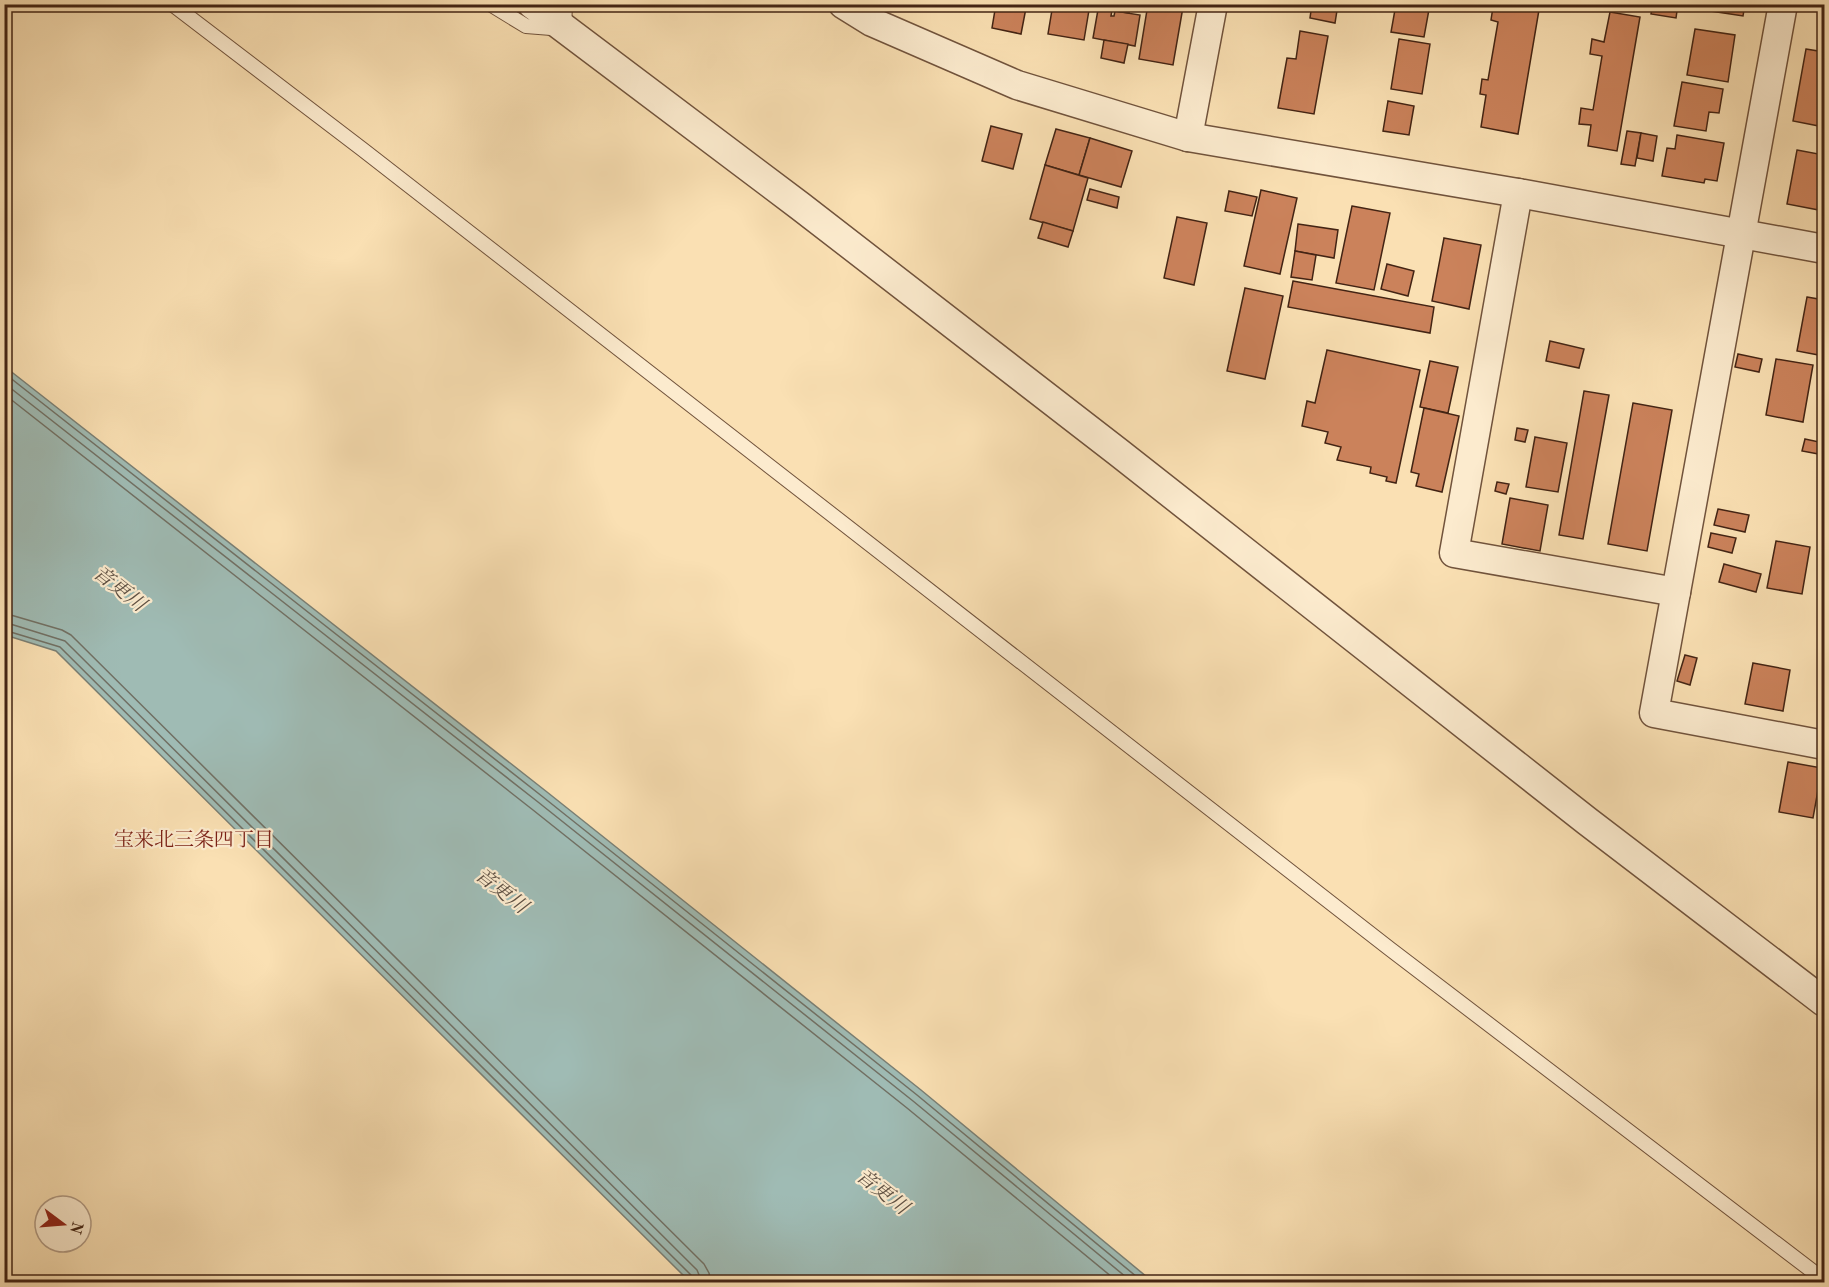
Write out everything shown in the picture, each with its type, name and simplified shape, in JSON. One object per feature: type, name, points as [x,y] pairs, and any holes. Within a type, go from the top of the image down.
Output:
[{"type":"street","points":[[532,4],[564,17],[800,206],[1118,452],[1587,821],[1824,1002]]},
{"type":"street","points":[[843,4],[872,22],[1017,85],[1188,137],[1518,193],[1824,249]]},
{"type":"street","points":[[1188,137],[1213,4]]},
{"type":"street","points":[[1783,4],[1654,713],[1824,745]]},
{"type":"street","points":[[1518,193],[1454,553],[1676,592]]},
{"type":"lane","points":[[172,4],[362,149],[1399,956],[1824,1280]]},
{"type":"lane","points":[[490,4],[526,26],[564,17]]},
{"type":"water","name":"音更川","points":[[4,366],[547,792],[921,1090],[1153,1282],[690,1282],[56,651],[5,635]]},
{"type":"building","points":[[996,4],[1026,8],[1021,34],[992,28]]},
{"type":"building","points":[[1053,4],[1090,4],[1084,40],[1048,34]]},
{"type":"building","points":[[1099,4],[1113,4],[1111,16],[1114,16],[1115,11],[1140,15],[1135,46],[1093,38]]},
{"type":"building","points":[[1116,4],[1131,4],[1129,13],[1115,11]]},
{"type":"building","points":[[1148,4],[1183,7],[1173,65],[1139,59]]},
{"type":"building","points":[[1312,4],[1338,4],[1335,23],[1310,18]]},
{"type":"building","points":[[1396,4],[1430,4],[1424,37],[1391,32]]},
{"type":"building","points":[[1501,4],[1540,4],[1518,134],[1481,127],[1486,95],[1480,94],[1482,79],[1488,80],[1498,22],[1491,20],[1493,7],[1500,8]]},
{"type":"building","points":[[1653,4],[1678,4],[1676,18],[1651,14]]},
{"type":"building","points":[[1712,4],[1745,4],[1743,16],[1711,11]]},
{"type":"building","points":[[1610,12],[1640,17],[1617,151],[1588,146],[1591,125],[1579,124],[1581,108],[1593,110],[1602,56],[1590,54],[1592,39],[1604,42]]},
{"type":"building","points":[[1695,29],[1735,35],[1728,82],[1687,75]]},
{"type":"building","points":[[1300,31],[1328,36],[1314,114],[1278,108],[1287,58],[1296,59]]},
{"type":"building","points":[[1399,39],[1430,44],[1422,94],[1391,89]]},
{"type":"building","points":[[1104,40],[1128,44],[1124,63],[1101,58]]},
{"type":"building","points":[[1806,49],[1824,52],[1824,127],[1793,121]]},
{"type":"building","points":[[1682,82],[1723,89],[1719,113],[1709,112],[1706,131],[1674,126]]},
{"type":"building","points":[[1388,101],[1414,106],[1409,135],[1383,131]]},
{"type":"building","points":[[991,126],[1022,134],[1013,169],[982,161]]},
{"type":"building","points":[[1056,129],[1090,138],[1079,175],[1045,165]]},
{"type":"building","points":[[1627,131],[1641,133],[1635,166],[1621,164]]},
{"type":"building","points":[[1641,133],[1657,136],[1653,161],[1637,158]]},
{"type":"building","points":[[1677,135],[1724,143],[1717,181],[1705,179],[1704,183],[1662,176],[1667,148],[1675,149]]},
{"type":"building","points":[[1090,138],[1132,151],[1121,187],[1079,175]]},
{"type":"building","points":[[1797,150],[1824,155],[1824,211],[1787,204]]},
{"type":"building","points":[[1045,165],[1088,178],[1073,231],[1030,219]]},
{"type":"building","points":[[1090,189],[1119,197],[1117,208],[1087,200]]},
{"type":"building","points":[[1261,190],[1297,198],[1280,274],[1244,266]]},
{"type":"building","points":[[1229,191],[1257,197],[1252,216],[1225,211]]},
{"type":"building","points":[[1352,206],[1390,213],[1374,290],[1336,283]]},
{"type":"building","points":[[1177,217],[1207,223],[1194,285],[1164,278]]},
{"type":"building","points":[[1043,222],[1073,231],[1068,247],[1038,238]]},
{"type":"building","points":[[1298,224],[1338,230],[1334,258],[1295,251]]},
{"type":"building","points":[[1444,238],[1481,245],[1469,309],[1432,301]]},
{"type":"building","points":[[1295,251],[1316,255],[1312,280],[1291,277]]},
{"type":"building","points":[[1387,264],[1414,271],[1408,296],[1381,289]]},
{"type":"building","points":[[1293,281],[1434,307],[1430,333],[1288,307]]},
{"type":"building","points":[[1245,288],[1283,296],[1265,379],[1227,371]]},
{"type":"building","points":[[1807,297],[1824,300],[1824,356],[1797,351]]},
{"type":"building","points":[[1550,341],[1584,349],[1579,368],[1546,361]]},
{"type":"building","points":[[1327,350],[1420,370],[1396,483],[1386,481],[1387,477],[1370,473],[1371,467],[1337,460],[1341,447],[1325,443],[1328,432],[1302,426],[1307,401],[1315,403]]},
{"type":"building","points":[[1738,354],[1762,359],[1759,372],[1735,367]]},
{"type":"building","points":[[1776,359],[1813,365],[1803,422],[1766,415]]},
{"type":"building","points":[[1430,361],[1458,367],[1448,413],[1420,407]]},
{"type":"building","points":[[1584,391],[1609,395],[1583,539],[1559,535]]},
{"type":"building","points":[[1633,403],[1672,410],[1647,551],[1608,544]]},
{"type":"building","points":[[1424,408],[1459,416],[1442,492],[1416,486],[1419,474],[1411,472]]},
{"type":"building","points":[[1517,428],[1528,430],[1525,442],[1515,440]]},
{"type":"building","points":[[1535,437],[1567,443],[1558,492],[1526,487]]},
{"type":"building","points":[[1805,439],[1824,443],[1824,455],[1802,451]]},
{"type":"building","points":[[1497,482],[1509,484],[1506,494],[1495,491]]},
{"type":"building","points":[[1510,498],[1548,505],[1540,551],[1502,544]]},
{"type":"building","points":[[1718,509],[1749,515],[1745,532],[1714,525]]},
{"type":"building","points":[[1711,533],[1736,538],[1732,553],[1708,547]]},
{"type":"building","points":[[1776,541],[1810,547],[1802,594],[1767,588]]},
{"type":"building","points":[[1724,564],[1761,574],[1756,592],[1719,582]]},
{"type":"building","points":[[1685,655],[1697,658],[1690,685],[1677,681]]},
{"type":"building","points":[[1753,663],[1790,670],[1783,711],[1745,704]]},
{"type":"building","points":[[1788,762],[1822,768],[1813,818],[1779,812]]},
{"type":"district","name":"宝来北三条四丁目","points":[[194,839]]}]
